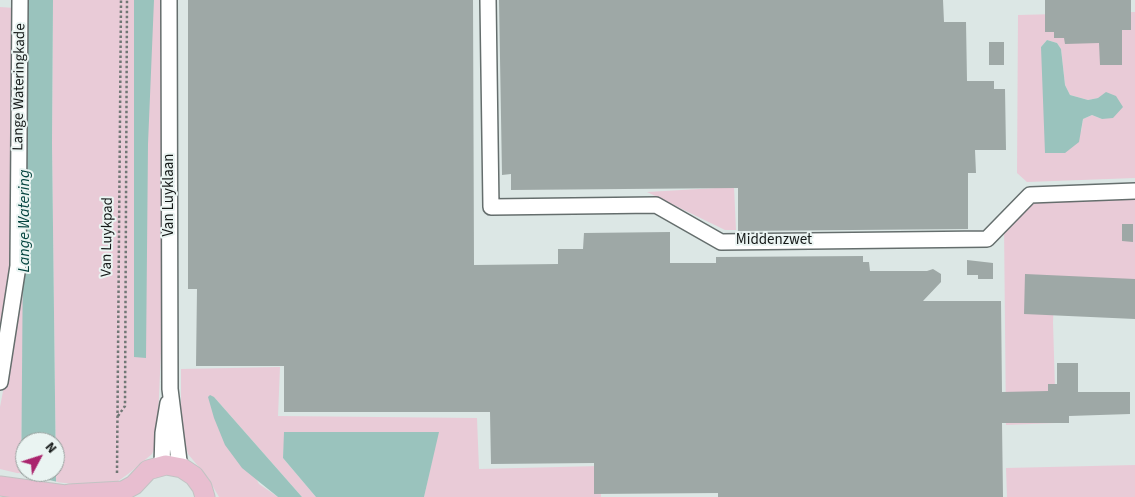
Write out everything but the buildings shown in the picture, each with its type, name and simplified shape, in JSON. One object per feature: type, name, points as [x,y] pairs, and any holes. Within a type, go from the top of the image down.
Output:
[{"type":"main road","points":[[0,486],[75,496],[116,492],[137,493],[148,470],[160,471],[182,468],[194,476],[203,496]]},
{"type":"main road","points":[[160,471],[180,478],[203,496]]},
{"type":"street","name":"Lange Wateringkade","points":[[0,382],[18,266],[20,0]]},
{"type":"street","name":"Van Luyklaan","points":[[169,0],[170,389],[179,461],[182,468]]},
{"type":"street","name":"Middenzwet","points":[[488,0],[492,207],[656,205],[721,242],[987,239],[1030,195],[1135,191]]},
{"type":"street","name":"Van Luyklaan","points":[[160,471],[163,433],[170,389]]},
{"type":"path","name":"Van Luykpad","points":[[117,473],[121,0]]},
{"type":"path","points":[[118,417],[125,406],[127,0]]},
{"type":"shaded area","points":[[53,0],[163,0],[163,305],[157,442],[152,454],[128,474],[114,484],[98,487],[56,482],[65,482],[65,432],[55,432],[52,143]]},
{"type":"shaded area","points":[[0,7],[15,8],[14,268],[0,352]]},
{"type":"shaded area","points":[[1135,12],[1135,178],[1027,182],[1017,173],[1018,15]],"holes":[[[1047,40],[1057,43],[1061,49],[1065,85],[1070,95],[1088,100],[1098,98],[1102,119],[1092,115],[1083,119],[1081,132],[1041,47]]]},
{"type":"shaded area","points":[[734,187],[736,230],[725,230],[647,192]]},
{"type":"shaded area","points":[[1135,194],[1135,281],[1055,278],[1053,322],[1056,423],[1006,425],[1004,226],[1030,198]]},
{"type":"shaded area","points":[[24,280],[22,432],[15,432],[15,473],[0,469],[0,407]]},
{"type":"shaded area","points":[[280,367],[278,416],[477,418],[479,469],[600,466],[601,497],[424,497],[438,432],[285,432],[283,458],[316,497],[302,497],[214,397],[259,484],[278,497],[219,497],[208,478],[188,454],[181,409],[181,369]]},
{"type":"shaded area","points":[[1135,465],[1135,497],[1007,497],[1006,468]]},
{"type":"water","name":"Lange Watering","points":[[25,0],[53,0],[52,143],[55,432],[22,432]]},
{"type":"water","points":[[134,0],[154,0],[148,144],[146,358],[134,357]]},
{"type":"water","points":[[1047,40],[1057,43],[1061,49],[1065,85],[1070,95],[1088,100],[1098,98],[1106,92],[1116,96],[1123,107],[1113,118],[1102,119],[1092,115],[1083,119],[1079,142],[1065,153],[1045,153],[1041,47]]},
{"type":"water","points":[[210,395],[214,397],[302,497],[278,497],[242,468],[225,445],[214,418],[208,397]]},
{"type":"water","points":[[284,432],[439,432],[424,497],[316,497],[283,458]]},
{"type":"water","points":[[21,482],[56,482],[21,497]]},
{"type":"pier","points":[[18,482],[58,482],[58,497],[18,497]]}]
